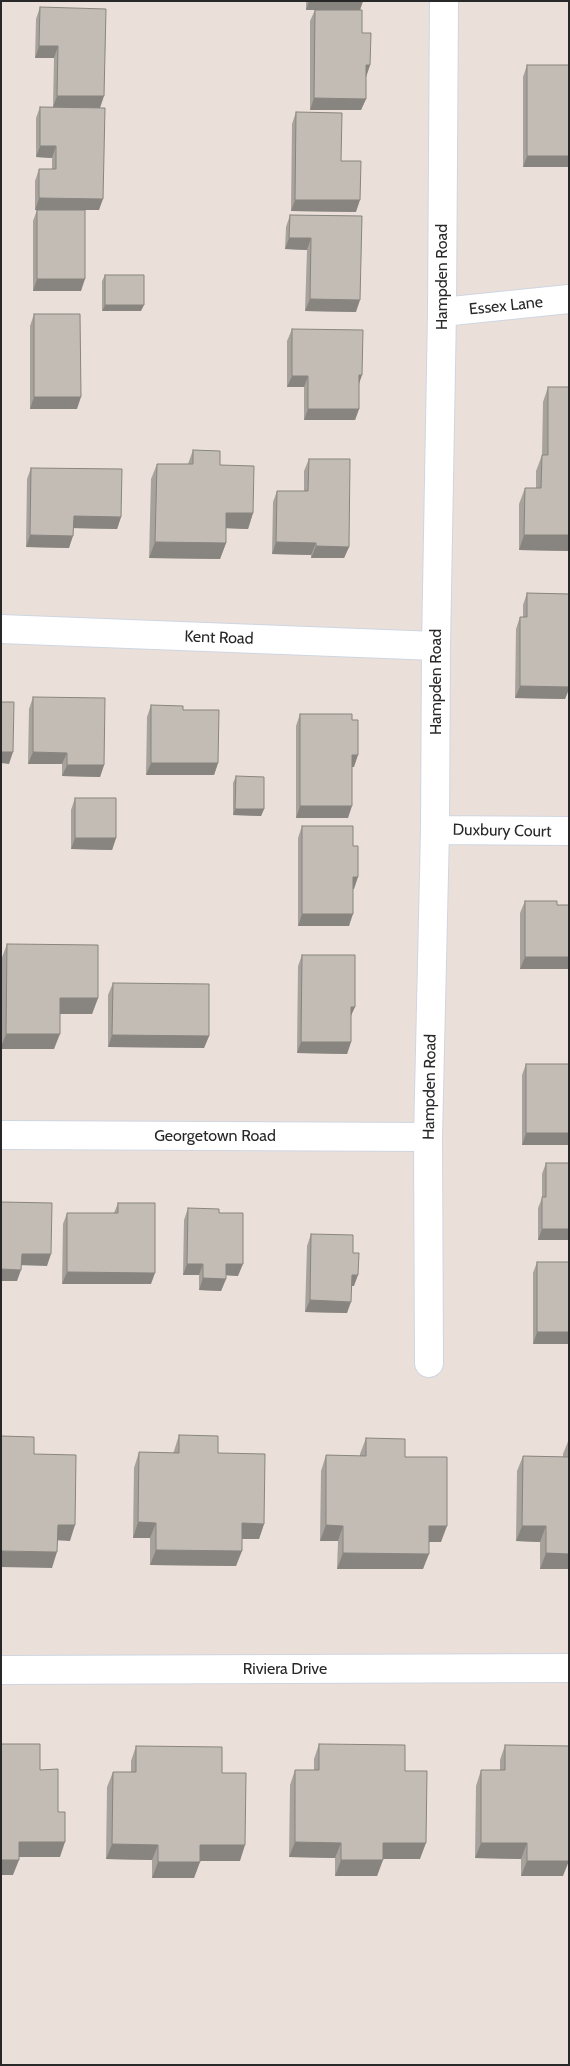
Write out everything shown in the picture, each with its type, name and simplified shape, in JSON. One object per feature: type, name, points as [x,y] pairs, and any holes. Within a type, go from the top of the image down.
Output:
[{"type":"street","name":"Hampden Road","points":[[429,1363],[428,1137],[435,830],[444,1]]},
{"type":"street","name":"Essex Lane","points":[[442,312],[569,299]]},
{"type":"street","name":"Kent Road","points":[[1,629],[436,646]]},
{"type":"street","name":"Duxbury Court","points":[[435,830],[569,831]]},
{"type":"street","name":"Georgetown Road","points":[[1,1135],[428,1137]]},
{"type":"street","name":"Riviera Drive","points":[[1,1670],[569,1668]]},
{"type":"building","points":[[40,7],[106,9],[104,96],[57,96],[58,46],[39,46]]},
{"type":"building","points":[[315,10],[362,10],[362,33],[371,33],[370,65],[366,65],[366,99],[314,98]]},
{"type":"building","points":[[527,65],[569,65],[569,156],[527,156]]},
{"type":"building","points":[[40,107],[105,108],[103,199],[39,198],[39,169],[56,169],[56,146],[40,146]]},
{"type":"building","points":[[296,112],[342,113],[341,161],[361,161],[360,200],[295,200]]},
{"type":"building","points":[[37,210],[85,210],[85,279],[37,279]]},
{"type":"building","points":[[290,215],[362,216],[360,300],[310,299],[311,238],[289,238]]},
{"type":"building","points":[[105,275],[144,275],[144,305],[105,305]]},
{"type":"building","points":[[34,314],[80,314],[81,397],[34,397]]},
{"type":"building","points":[[292,329],[363,330],[362,375],[359,375],[359,409],[308,409],[308,376],[292,376]]},
{"type":"building","points":[[548,387],[569,387],[569,535],[524,535],[525,488],[541,488],[542,455],[548,455]]},
{"type":"building","points":[[193,450],[220,451],[220,465],[254,466],[253,513],[226,513],[226,543],[155,542],[157,464],[193,464]]},
{"type":"building","points":[[309,459],[350,459],[349,547],[316,546],[316,543],[276,542],[277,491],[308,491]]},
{"type":"building","points":[[31,468],[122,469],[121,517],[74,516],[73,536],[30,535]]},
{"type":"building","points":[[527,593],[569,594],[569,687],[520,686],[520,617],[527,617]]},
{"type":"building","points":[[33,697],[105,698],[104,765],[67,765],[67,753],[33,752]]},
{"type":"building","points":[[1,702],[14,702],[13,752],[1,752]]},
{"type":"building","points":[[151,705],[183,706],[183,710],[219,710],[218,763],[151,763]]},
{"type":"building","points":[[300,714],[352,714],[352,720],[358,720],[358,755],[352,755],[352,806],[300,806]]},
{"type":"building","points":[[236,776],[264,777],[264,809],[235,809]]},
{"type":"building","points":[[75,798],[116,798],[116,838],[75,838]]},
{"type":"building","points":[[302,826],[353,826],[353,846],[358,846],[358,877],[353,877],[353,914],[302,914]]},
{"type":"building","points":[[525,901],[557,901],[557,905],[569,905],[569,957],[525,957]]},
{"type":"building","points":[[7,944],[98,945],[98,998],[60,998],[60,1034],[6,1034]]},
{"type":"building","points":[[302,955],[355,955],[355,1007],[351,1007],[351,1042],[301,1042]]},
{"type":"building","points":[[113,983],[209,984],[209,1036],[112,1035]]},
{"type":"building","points":[[526,1064],[569,1064],[569,1133],[526,1133]]},
{"type":"building","points":[[546,1163],[569,1163],[569,1229],[542,1229],[542,1197],[546,1197]]},
{"type":"building","points":[[1,1202],[52,1203],[51,1254],[22,1254],[21,1270],[1,1269]]},
{"type":"building","points":[[118,1203],[155,1203],[155,1273],[67,1272],[67,1213],[118,1213]]},
{"type":"building","points":[[188,1208],[219,1209],[219,1213],[243,1213],[243,1264],[226,1264],[226,1279],[203,1278],[203,1264],[187,1264]]},
{"type":"building","points":[[311,1234],[353,1235],[353,1253],[359,1253],[358,1275],[352,1275],[351,1302],[310,1300]]},
{"type":"building","points":[[537,1262],[569,1262],[569,1332],[537,1332]]},
{"type":"building","points":[[179,1435],[218,1436],[218,1453],[265,1454],[264,1524],[242,1523],[242,1551],[156,1550],[156,1523],[138,1522],[139,1452],[179,1453]]},
{"type":"building","points":[[1,1436],[34,1437],[34,1454],[76,1455],[75,1525],[58,1525],[57,1552],[1,1551]]},
{"type":"building","points":[[366,1438],[405,1439],[405,1457],[447,1457],[447,1526],[429,1526],[429,1554],[343,1553],[343,1526],[326,1525],[326,1455],[366,1456]]},
{"type":"building","points":[[523,1456],[569,1457],[569,1554],[546,1553],[546,1526],[522,1526]]},
{"type":"building","points":[[1,1744],[40,1744],[40,1770],[58,1769],[58,1812],[65,1812],[65,1842],[19,1842],[19,1860],[1,1860]]},
{"type":"building","points":[[319,1744],[405,1745],[405,1771],[427,1771],[426,1843],[383,1843],[383,1860],[341,1860],[341,1843],[295,1842],[295,1770],[319,1770]]},
{"type":"building","points":[[505,1745],[569,1746],[569,1861],[527,1861],[527,1843],[481,1843],[481,1770],[505,1770]]},
{"type":"building","points":[[136,1746],[222,1747],[222,1773],[246,1773],[245,1845],[200,1845],[200,1862],[158,1862],[158,1845],[112,1844],[113,1772],[136,1772]]}]
